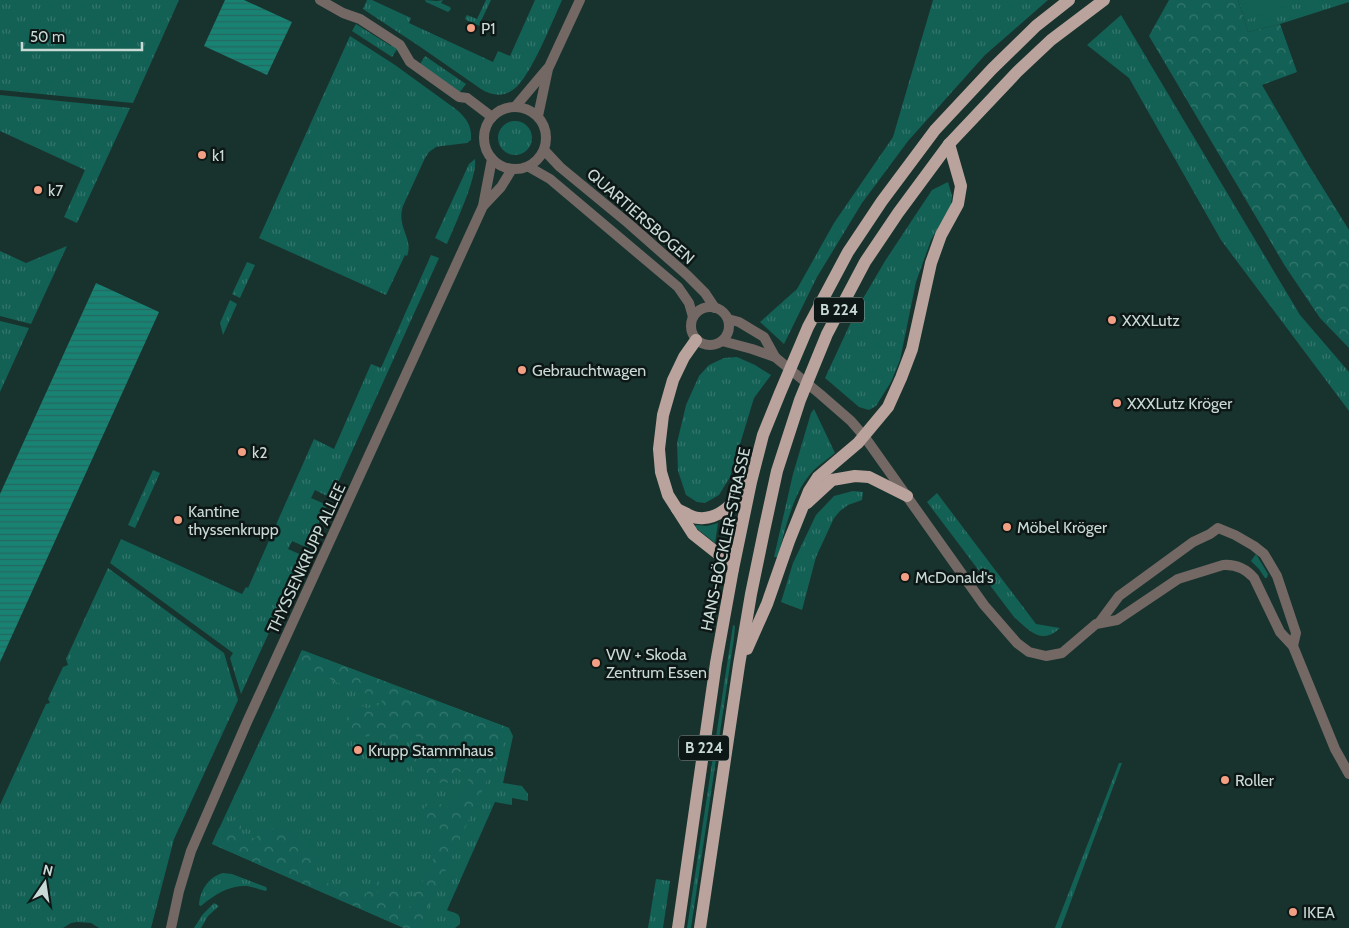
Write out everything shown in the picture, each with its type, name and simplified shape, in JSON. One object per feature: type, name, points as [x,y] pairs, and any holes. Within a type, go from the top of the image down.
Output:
[{"type":"main road","name":"HANS-BÖCKLER-STRASSE","points":[[678,928],[716,663],[751,482],[763,435],[808,327],[848,252],[882,201],[935,130],[992,69],[1036,26],[1069,0]]},
{"type":"main road","name":"B 224","points":[[700,928],[739,665],[751,594],[777,470],[803,391],[827,334],[865,262],[898,213],[949,144],[1017,72],[1051,40],[1104,0]]},
{"type":"main road","points":[[739,665],[767,604],[801,508],[809,492],[818,477],[864,436],[888,407],[901,378],[912,349],[931,263],[941,235],[958,204],[961,186],[949,144]]},
{"type":"main road","points":[[696,340],[684,357],[673,380],[663,415],[659,449],[661,472],[668,495],[693,534],[717,552],[733,569]]},
{"type":"main road","points":[[801,508],[832,480],[855,476],[869,477],[907,496]]},
{"type":"main road","points":[[677,509],[698,518],[713,516],[728,508],[751,482]]},
{"type":"street","points":[[320,0],[343,14],[360,19],[400,45],[410,62],[459,97],[467,98],[492,117]]},
{"type":"street","points":[[538,116],[548,69],[580,0]]},
{"type":"street","points":[[515,107],[548,69]]},
{"type":"street","points":[[515,107],[530,110],[538,116],[546,130],[547,140],[539,158],[528,166],[518,169],[499,165],[492,159],[486,150],[484,139],[486,128],[492,117],[506,108],[515,107]]},
{"type":"street","name":"QUARTIERSBOGEN","points":[[544,150],[560,167],[687,275],[715,308]]},
{"type":"street","name":"THYSSENKRUPP ALLEE","points":[[172,928],[179,891],[190,851],[483,206],[492,159]]},
{"type":"street","name":"QUARTIERSBOGEN","points":[[528,166],[550,179],[678,286],[689,302],[693,317]]},
{"type":"street","name":"THYSSENKRUPP ALLEE","points":[[483,206],[501,187],[512,169]]},
{"type":"street","points":[[728,319],[726,337],[722,341],[711,345],[696,340],[691,329],[693,317],[697,312],[708,307],[720,310],[728,319],[739,322],[764,337],[775,356],[851,421],[864,436],[984,605],[1017,643],[1029,652],[1046,656],[1062,652],[1096,624],[1117,620],[1178,579],[1210,568],[1230,564],[1249,572],[1254,578],[1280,632],[1292,646],[1335,750],[1349,774]]},
{"type":"street","points":[[722,341],[775,356]]},
{"type":"street","points":[[1099,623],[1118,596],[1193,542],[1218,528],[1235,535],[1264,554],[1277,576],[1296,632],[1292,646]]},
{"type":"green space","points":[[0,0],[179,0],[133,103],[0,90]]},
{"type":"green space","points":[[367,0],[372,0],[411,18],[409,23],[493,62],[498,51],[510,56],[535,0],[562,0],[541,48],[527,73],[514,89],[498,95],[481,89],[363,9]]},
{"type":"green space","points":[[425,0],[443,0],[441,3],[451,9],[448,12]]},
{"type":"green space","points":[[486,0],[491,0],[481,21],[491,26],[489,30],[465,18],[467,15],[477,19]]},
{"type":"green space","points":[[933,0],[1048,0],[985,55],[908,141],[862,203],[817,277],[784,344],[760,322],[797,289],[834,223],[893,137]]},
{"type":"green space","points":[[1169,0],[1238,0],[1248,32],[1280,24],[1297,72],[1262,85],[1349,230],[1349,348],[1320,318],[1285,266],[1149,36]]},
{"type":"green space","points":[[1238,0],[1349,0],[1349,2],[1248,32]]},
{"type":"green space","points":[[1240,0],[1308,0],[1246,20]]},
{"type":"green space","points":[[1121,15],[1300,315],[1349,372],[1349,411],[1221,240],[1129,78],[1087,45]]},
{"type":"green space","points":[[356,24],[391,46],[392,44],[398,48],[392,57],[352,31]]},
{"type":"green space","points":[[350,36],[395,65],[457,110],[466,120],[471,131],[471,140],[467,143],[436,147],[425,158],[401,214],[409,250],[386,295],[259,238]]},
{"type":"green space","points":[[425,56],[466,84],[460,92],[420,64]]},
{"type":"green space","points":[[0,95],[130,108],[77,223],[64,217],[85,170],[0,131]]},
{"type":"green space","points":[[515,121],[522,122],[527,126],[531,131],[531,145],[527,150],[522,154],[515,155],[508,154],[503,150],[499,145],[498,138],[499,131],[503,126],[508,122]]},
{"type":"green space","points":[[475,159],[473,177],[447,244],[435,238],[469,164]]},
{"type":"green space","points":[[948,182],[952,196],[951,205],[931,240],[916,282],[900,360],[891,382],[876,406],[869,410],[859,407],[825,378],[858,307],[885,261],[932,190]]},
{"type":"green space","points":[[67,246],[31,324],[0,316],[0,251],[26,263]]},
{"type":"green space","points":[[431,255],[439,258],[331,498],[315,490],[311,498],[327,505],[308,548],[292,541],[288,549],[304,556],[241,694],[230,658],[233,653],[110,563],[121,539],[242,594],[246,587],[248,588],[314,439],[334,449],[371,364],[381,368]]},
{"type":"green space","points":[[247,262],[255,265],[240,298],[232,294]]},
{"type":"green space","points":[[230,300],[237,304],[223,335],[220,323]]},
{"type":"green space","points":[[0,321],[29,328],[0,392]]},
{"type":"green space","points":[[737,357],[771,375],[754,398],[730,477],[719,495],[705,503],[697,502],[686,495],[678,471],[677,443],[686,405],[699,376],[709,365],[724,358]]},
{"type":"green space","points":[[814,409],[835,453],[814,470],[800,489],[791,511],[778,557],[774,557],[793,474],[811,413]]},
{"type":"green space","points":[[153,470],[160,473],[135,528],[128,525]]},
{"type":"green space","points":[[853,491],[863,492],[862,500],[848,505],[834,518],[816,557],[802,610],[781,602],[793,563],[816,515],[834,496]]},
{"type":"green space","points":[[937,493],[1036,624],[1060,628],[1047,636],[1041,636],[1030,631],[1014,617],[927,502]]},
{"type":"green space","points":[[718,523],[715,543],[695,527],[696,525],[707,526]]},
{"type":"green space","points":[[1256,554],[1268,574],[1267,578],[1251,561]]},
{"type":"green space","points":[[108,568],[224,653],[238,700],[174,839],[151,928],[99,928],[91,923],[77,922],[63,928],[0,928],[0,805],[46,704],[50,703],[48,699],[63,667],[68,665],[66,659]]},
{"type":"green space","points":[[733,625],[735,626],[734,638],[691,928],[687,928]]},
{"type":"green space","points":[[302,650],[509,728],[513,736],[503,783],[522,786],[528,794],[528,801],[512,798],[512,805],[495,802],[447,910],[460,917],[460,924],[455,928],[404,928],[212,844]]},
{"type":"green space","points":[[303,651],[389,683],[392,688],[397,690],[410,694],[413,692],[509,728],[509,733],[419,928],[404,928],[212,844],[219,828],[224,829],[230,821],[235,819],[238,819],[241,824],[241,836],[244,838],[251,836],[256,838],[262,834],[261,829],[265,830],[269,826],[273,829],[277,827],[279,830],[290,830],[301,837],[304,847],[302,846],[300,849],[304,849],[313,856],[316,856],[317,869],[311,874],[318,876],[320,881],[331,886],[336,885],[338,888],[341,886],[349,887],[356,890],[359,895],[367,893],[372,881],[378,879],[380,885],[375,892],[378,893],[381,890],[384,892],[387,888],[391,887],[402,890],[402,897],[398,901],[399,912],[407,914],[407,909],[411,906],[416,907],[412,897],[423,884],[422,881],[426,877],[425,874],[428,871],[430,862],[436,857],[435,842],[440,833],[436,823],[429,824],[426,822],[426,819],[422,817],[421,810],[431,803],[442,804],[441,808],[444,810],[454,800],[459,800],[462,790],[465,791],[469,786],[468,779],[464,771],[457,771],[454,779],[448,783],[429,782],[426,779],[419,779],[414,774],[414,767],[423,764],[423,760],[428,757],[422,758],[419,763],[411,762],[406,753],[418,745],[415,735],[407,740],[401,737],[394,743],[380,739],[372,732],[369,737],[357,735],[347,723],[348,715],[361,705],[366,708],[371,706],[374,709],[377,703],[382,701],[368,698],[365,693],[366,687],[362,692],[358,693],[350,688],[343,688],[340,683],[334,682],[329,678],[307,676],[298,663]]},
{"type":"green space","points":[[1119,763],[1122,763],[1061,928],[1055,928]]},
{"type":"green space","points":[[223,873],[232,874],[267,889],[266,891],[242,886],[227,889],[218,893],[201,906],[199,905],[201,895],[209,881]]},
{"type":"green space","points":[[656,879],[670,881],[663,928],[648,928]]},
{"type":"green space","points":[[214,903],[219,906],[208,916],[201,928],[194,928],[203,914]]},
{"type":"shaded area","points":[[225,0],[244,0],[292,22],[267,75],[204,46]]},
{"type":"shaded area","points":[[96,283],[159,312],[0,662],[0,494]]},
{"type":"place","name":"P1","points":[[471,28]]},
{"type":"place","name":"k1","points":[[202,155]]},
{"type":"place","name":"k7","points":[[38,190]]},
{"type":"place","name":"XXXLutz","points":[[1112,320]]},
{"type":"place","name":"Gebrauchtwagen","points":[[522,370]]},
{"type":"place","name":"XXXLutz Kröger","points":[[1117,403]]},
{"type":"place","name":"k2","points":[[242,452]]},
{"type":"place","name":"Kantine thyssenkrupp","points":[[178,520]]},
{"type":"place","name":"Möbel Kröger","points":[[1007,527]]},
{"type":"place","name":"McDonald's","points":[[905,577]]},
{"type":"place","name":"VW + Skoda Zentrum Essen","points":[[596,663]]},
{"type":"place","name":"Krupp Stammhaus","points":[[358,750]]},
{"type":"place","name":"Roller","points":[[1225,780]]},
{"type":"place","name":"IKEA","points":[[1293,912]]}]
